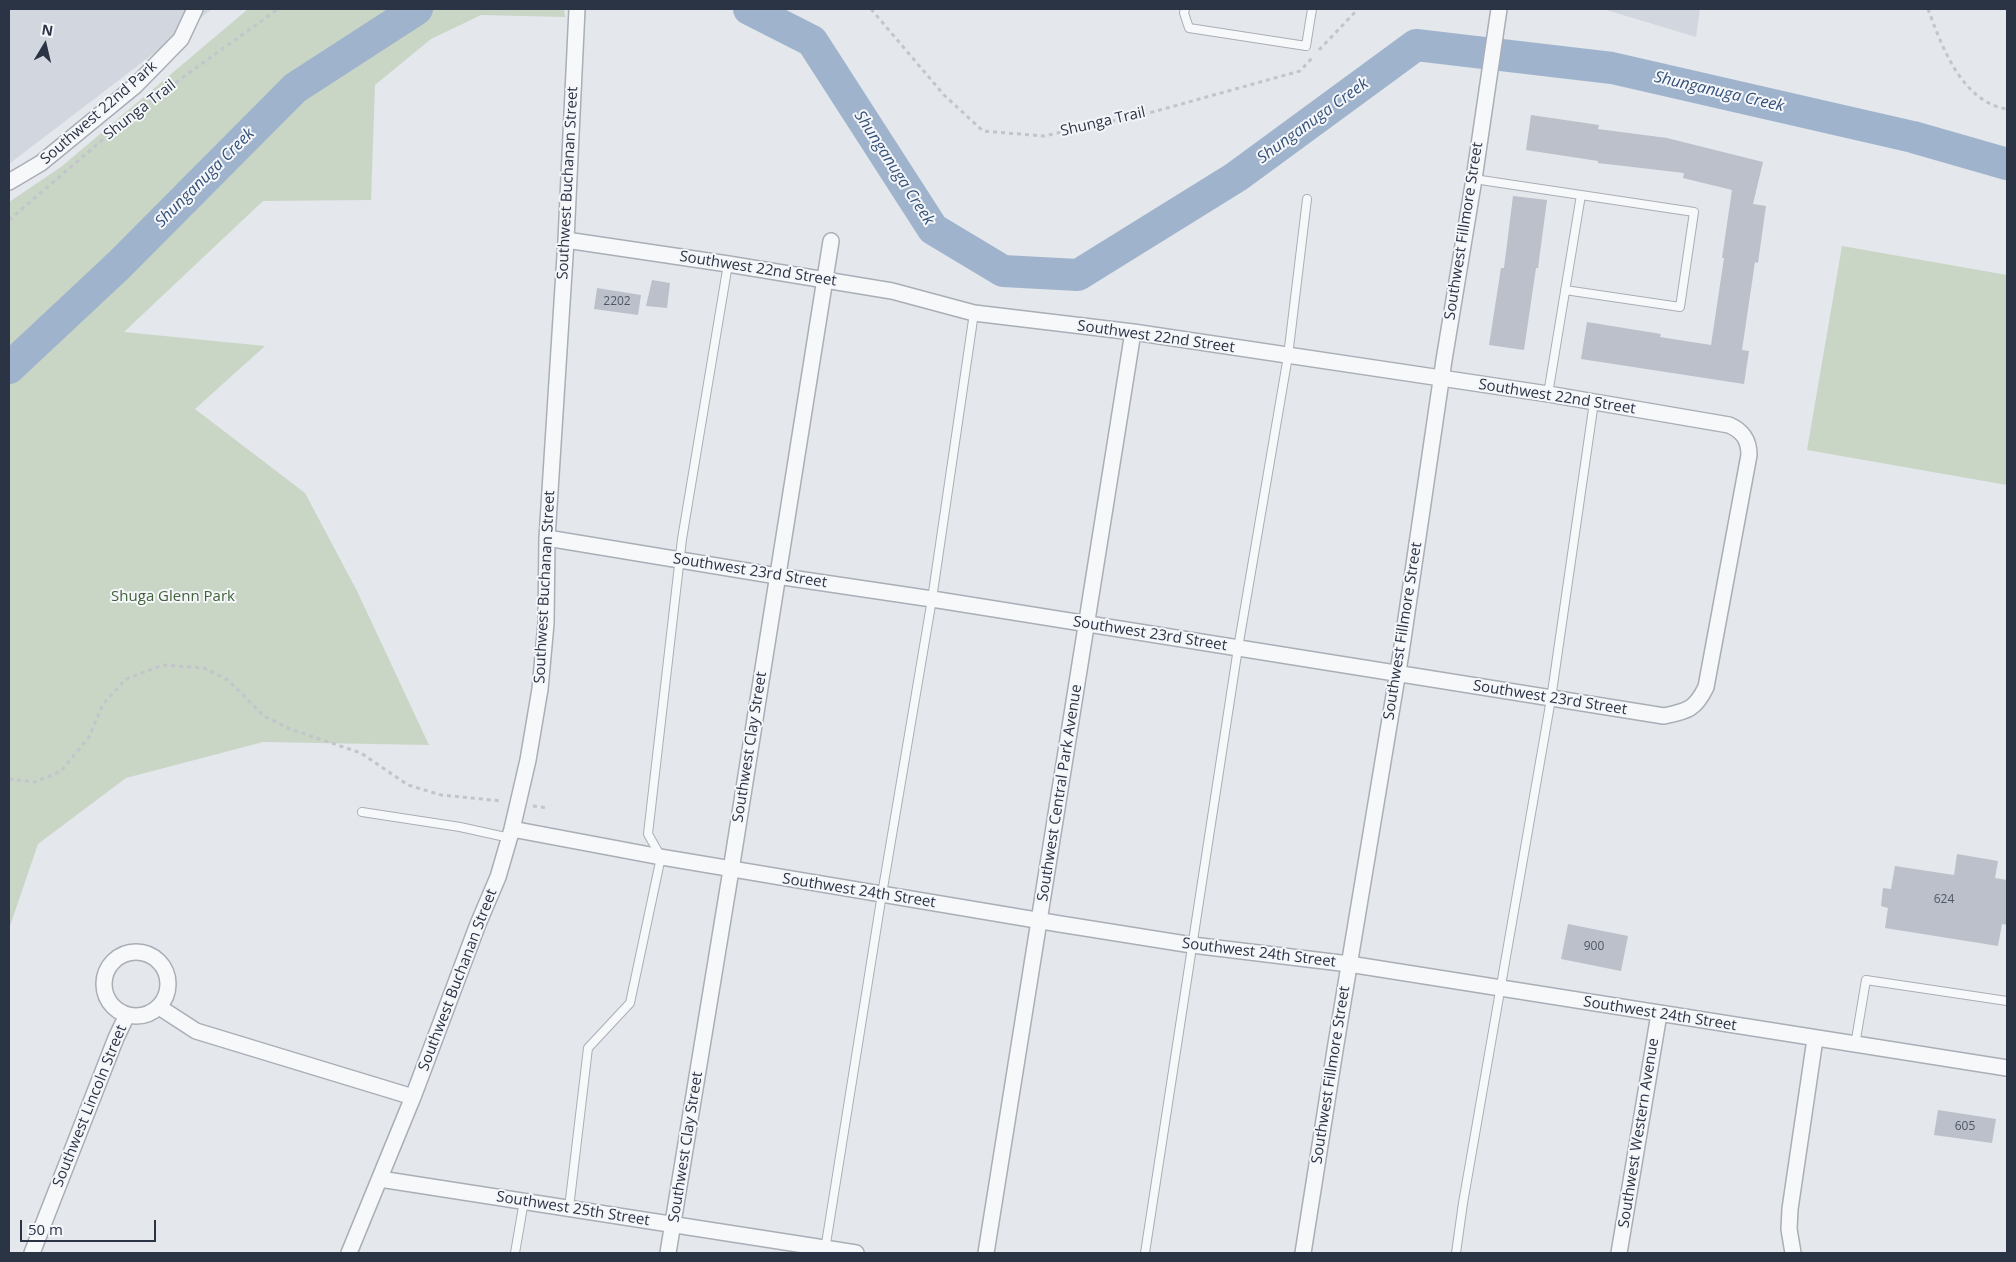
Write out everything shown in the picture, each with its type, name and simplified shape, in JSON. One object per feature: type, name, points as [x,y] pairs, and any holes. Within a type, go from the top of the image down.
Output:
[{"type":"street","name":"Southwest 22nd Park","points":[[9,182],[41,163],[135,86],[181,39],[195,9]]},
{"type":"street","name":"Southwest Buchanan Street","points":[[349,1253],[413,1097],[478,924],[498,877],[511,834],[528,760],[540,689],[546,622],[548,538],[566,240],[577,9]]},
{"type":"street","name":"Southwest Fillmore Street","points":[[1303,1253],[1398,673],[1441,380],[1474,179],[1499,9]]},
{"type":"street","name":"Southwest 22nd Street","points":[[566,240],[892,291],[974,313],[1133,332],[1441,380],[1548,394],[1729,425],[1738,429],[1745,436],[1749,445],[1749,455],[1712,652]]},
{"type":"street","name":"Southwest Clay Street","points":[[668,1253],[831,241]]},
{"type":"street","name":"Southwest Central Park Avenue","points":[[986,1253],[1133,332]]},
{"type":"street","name":"Southwest 23rd Street","points":[[548,538],[1664,716],[1686,711],[1700,700],[1706,687],[1712,652]]},
{"type":"street","name":"Southwest 24th Street","points":[[511,834],[1192,945],[1349,964],[2007,1068]]},
{"type":"street","points":[[136,952],[152,956],[164,969],[168,983],[166,998],[159,1007],[147,1015],[137,1017],[127,1015],[112,1007],[104,989],[107,970],[115,960],[124,954],[136,952]]},
{"type":"street","points":[[159,1007],[196,1031],[413,1097]]},
{"type":"street","name":"Southwest Western Avenue","points":[[1619,1253],[1659,1014]]},
{"type":"street","name":"Southwest Lincoln Street","points":[[32,1253],[116,1038],[127,1015]]},
{"type":"street","points":[[1793,1253],[1789,1229],[1790,1209],[1815,1039]]},
{"type":"street","name":"Southwest 25th Street","points":[[380,1179],[673,1224],[825,1251],[856,1253]]},
{"type":"lane","points":[[1185,9],[1184,13],[1190,28],[1306,46],[1312,9]]},
{"type":"lane","points":[[1474,179],[1694,212],[1680,307],[1566,290]]},
{"type":"lane","points":[[1548,394],[1581,195]]},
{"type":"lane","points":[[1146,1253],[1238,648],[1288,356],[1307,199]]},
{"type":"lane","points":[[569,1208],[588,1048],[630,1003],[661,858],[648,834],[680,560],[728,264]]},
{"type":"lane","points":[[825,1251],[882,894],[932,599],[974,313]]},
{"type":"lane","points":[[1456,1253],[1463,1203],[1551,699],[1594,402]]},
{"type":"lane","points":[[362,812],[511,834]]},
{"type":"lane","points":[[1855,1045],[1866,980],[2007,1001]]},
{"type":"lane","points":[[515,1253],[524,1201]]},
{"type":"path","name":"Shunga Trail","points":[[9,220],[136,110],[278,9]]},
{"type":"path","name":"Shunga Trail","points":[[870,9],[944,95],[983,131],[1044,136],[1149,113],[1300,71],[1358,9]]},
{"type":"path","points":[[1928,9],[1949,58],[1966,83],[1985,102],[1995,107],[2007,109]]},
{"type":"path","points":[[9,779],[35,782],[61,771],[88,737],[103,704],[126,679],[163,665],[204,668],[228,680],[264,716],[290,729],[361,753],[408,785],[441,795],[474,797],[548,808]]},
{"type":"shaded area","points":[[9,9],[212,9],[9,164]]},
{"type":"shaded area","points":[[1603,9],[1700,9],[1696,37]]},
{"type":"green space","name":"Shuga Glenn Park","points":[[248,9],[564,9],[565,17],[481,15],[431,39],[375,85],[371,200],[263,201],[124,332],[265,346],[195,409],[305,493],[357,591],[429,745],[263,742],[126,778],[38,844],[9,929],[9,202],[61,167]]},
{"type":"green space","points":[[1842,246],[2007,275],[2007,485],[1807,450]]},
{"type":"building","points":[[1531,115],[1599,125],[1598,129],[1667,138],[1763,162],[1753,204],[1766,206],[1758,263],[1755,262],[1742,350],[1749,351],[1744,384],[1581,359],[1587,322],[1661,334],[1660,337],[1711,345],[1732,190],[1683,178],[1684,173],[1598,163],[1598,161],[1526,150]]},
{"type":"building","points":[[1513,196],[1547,200],[1524,350],[1489,345],[1501,268],[1504,268]]},
{"type":"building","points":[[652,280],[670,283],[667,308],[646,306]]},
{"type":"building","points":[[597,288],[641,295],[638,315],[594,309]]},
{"type":"building","points":[[1957,854],[1998,861],[1995,878],[2007,880],[2007,925],[2002,924],[1998,946],[1885,928],[1888,908],[1881,906],[1883,888],[1891,889],[1895,866],[1954,875]]},
{"type":"building","points":[[1568,924],[1628,936],[1621,971],[1561,959]]},
{"type":"building","points":[[1938,1110],[1996,1119],[1992,1143],[1934,1135]]},
{"type":"waterway","name":"Shunganuga Creek","points":[[9,368],[119,265],[295,88],[417,9]]},
{"type":"waterway","name":"Shunganuga Creek","points":[[749,9],[812,41],[933,229],[1003,271],[1078,275],[1236,177],[1416,45],[1612,68],[1913,137],[2007,164]]}]
